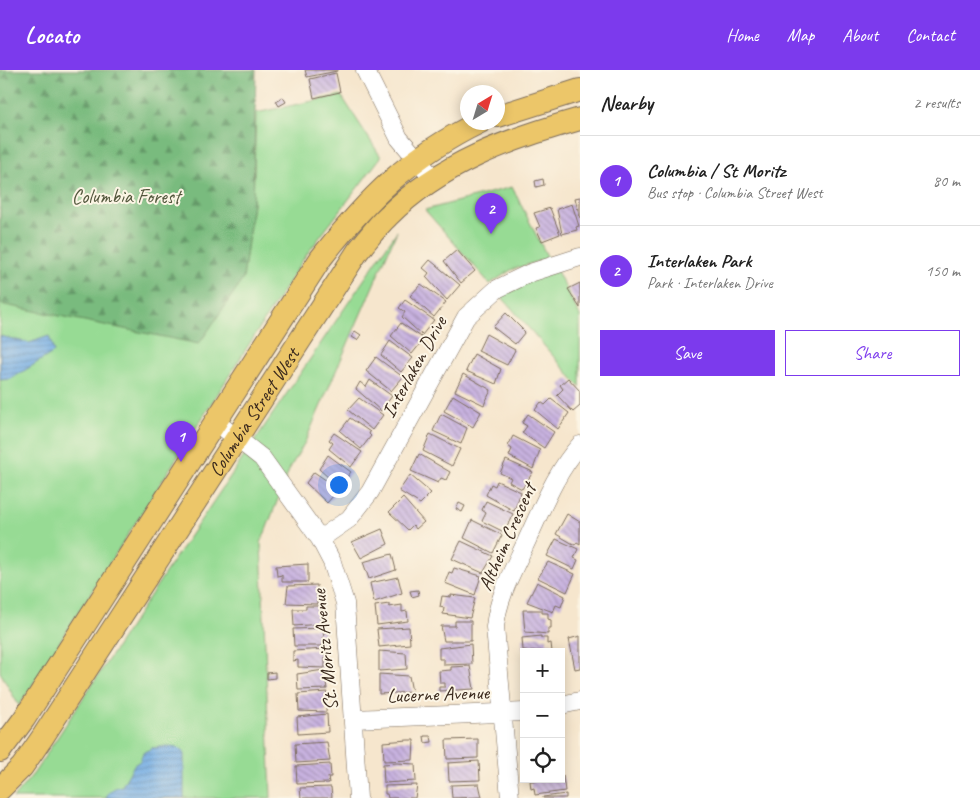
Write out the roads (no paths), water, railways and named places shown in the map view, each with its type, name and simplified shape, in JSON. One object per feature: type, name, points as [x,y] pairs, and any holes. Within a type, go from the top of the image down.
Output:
[{"type":"main road","points":[[505,114],[580,90]]},
{"type":"main road","name":"Columbia Street West","points":[[0,789],[22,767],[42,738],[358,250],[388,216],[433,178],[484,150],[580,119]]},
{"type":"main road","name":"Columbia Street West","points":[[0,751],[24,719],[321,258],[343,229],[381,188],[416,159],[466,130]]},
{"type":"street","points":[[365,70],[399,138],[433,178]]},
{"type":"street","name":"Interlaken Drive","points":[[320,539],[350,519],[370,492],[466,317],[497,289],[530,272],[580,257]]},
{"type":"street","name":"St. Moritz Avenue","points":[[216,422],[237,436],[274,471],[320,539],[332,562],[344,604],[354,719],[358,798]]},
{"type":"street","name":"Altheim Crescent","points":[[510,798],[501,714],[495,627],[499,604],[558,474],[580,445]]},
{"type":"street","points":[[565,704],[580,701]]},
{"type":"street","name":"Lucerne Avenue","points":[[354,719],[520,712]]},
{"type":"water","points":[[0,336],[29,343],[49,336],[54,352],[11,379],[0,380]]},
{"type":"water","points":[[176,747],[184,752],[184,798],[106,798],[112,790],[122,786],[134,765],[140,761],[143,753],[152,748]]},
{"type":"place","name":"Interlaken Park","points":[[491,234]]},
{"type":"place","name":"Columbia / St Moritz","points":[[181,462]]},
{"type":"park label","name":"Columbia Forest","points":[[126,196]]}]
